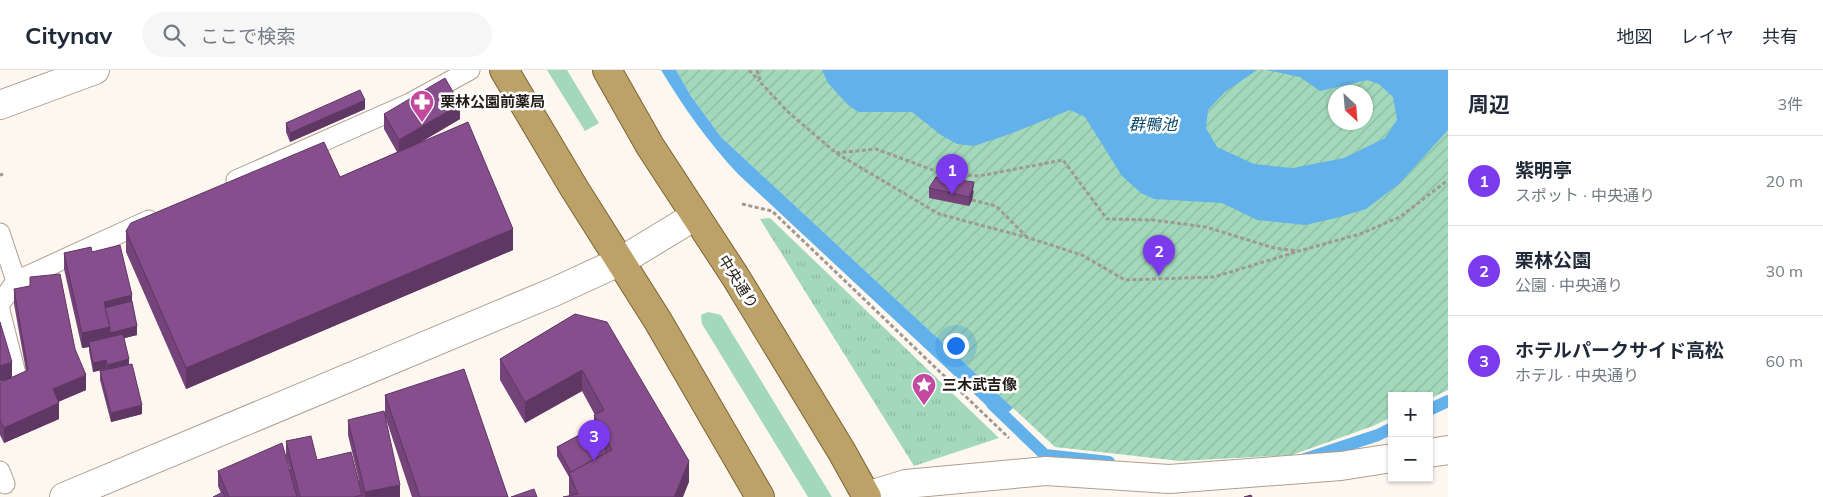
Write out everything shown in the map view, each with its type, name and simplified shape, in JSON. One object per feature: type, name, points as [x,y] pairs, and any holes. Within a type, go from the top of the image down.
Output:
[{"type":"highway","points":[[504,70],[574,188],[676,349],[760,497]]},
{"type":"highway","name":"中央通り","points":[[607,70],[650,146],[751,301],[842,452],[866,497]]},
{"type":"street","points":[[0,105],[95,70]]},
{"type":"street","points":[[64,497],[556,291],[621,261],[695,216]]},
{"type":"street","points":[[1433,452],[1448,450]]},
{"type":"street","points":[[866,497],[906,484],[1046,471],[1169,479],[1341,466],[1388,459]]},
{"type":"lane","points":[[223,186],[410,103],[470,70]]},
{"type":"lane","points":[[0,304],[16,281],[169,211]]},
{"type":"lane","points":[[0,233],[16,281]]},
{"type":"lane","points":[[0,310],[18,382],[0,390]]},
{"type":"path","points":[[749,70],[786,111],[836,153],[939,214],[1029,238],[1082,255],[1125,280],[1214,277],[1360,234],[1400,217],[1448,180]]},
{"type":"path","points":[[757,70],[761,83]]},
{"type":"path","points":[[836,153],[876,149],[941,173],[979,176],[1063,160],[1107,219],[1153,220],[1206,227],[1274,248],[1299,251]]},
{"type":"path","points":[[972,200],[996,206],[1029,238]]},
{"type":"path","points":[[742,204],[772,211],[1018,447],[1046,471]]},
{"type":"green space","points":[[547,70],[567,70],[599,123],[585,131]]},
{"type":"green space","points":[[676,70],[1448,70],[1448,390],[1433,397],[1433,392],[1388,392],[1388,419],[1292,455],[1180,461],[1055,447],[721,137],[691,96]]},
{"type":"green space","points":[[770,218],[999,438],[914,466],[760,219]]},
{"type":"green space","points":[[708,312],[721,315],[832,497],[808,497],[702,324],[701,315]]},
{"type":"water","points":[[661,70],[676,70],[691,96],[721,137],[1013,408],[1001,419],[738,174],[697,124]]},
{"type":"water","name":"群鴨池","points":[[822,70],[1257,70],[1225,92],[1208,110],[1206,128],[1217,147],[1254,164],[1293,168],[1344,158],[1385,138],[1397,120],[1393,97],[1379,84],[1367,80],[1346,85],[1328,85],[1328,89],[1320,91],[1300,77],[1266,70],[1448,70],[1448,130],[1399,184],[1366,209],[1305,225],[1257,220],[1222,203],[1154,199],[1141,193],[1122,176],[1085,117],[1070,110],[974,146],[957,144],[941,135],[912,112],[858,112],[847,104],[828,83]]},
{"type":"building","points":[[445,78],[460,104],[399,140],[384,114]]},
{"type":"building","points":[[360,90],[365,100],[290,133],[286,123]]},
{"type":"building","points":[[468,122],[513,229],[186,368],[126,231],[131,223],[324,142],[340,177]]},
{"type":"building","points":[[936,177],[974,182],[969,197],[929,188]]},
{"type":"building","points":[[120,245],[132,295],[104,302],[110,327],[82,333],[64,253],[91,247],[92,252]]},
{"type":"building","points":[[60,274],[75,349],[86,375],[53,389],[59,403],[4,428],[0,420],[0,383],[28,370],[14,289],[30,286],[30,277]]},
{"type":"building","points":[[132,301],[137,326],[110,333],[105,308]]},
{"type":"building","points":[[575,314],[607,322],[689,461],[674,497],[563,497],[578,494],[569,473],[612,450],[594,415],[604,410],[582,370],[525,402],[500,359]]},
{"type":"building","points":[[0,322],[12,362],[0,366]]},
{"type":"building","points":[[123,334],[129,359],[107,365],[106,360],[93,363],[89,342]]},
{"type":"building","points":[[132,364],[142,405],[111,413],[100,371]]},
{"type":"building","points":[[464,369],[508,497],[420,497],[385,395]]},
{"type":"building","points":[[384,411],[400,485],[365,492],[348,420]]},
{"type":"building","points":[[594,427],[607,452],[571,472],[557,447]]},
{"type":"building","points":[[311,436],[317,460],[351,452],[362,495],[354,497],[300,497],[286,441]]},
{"type":"building","points":[[282,443],[297,497],[229,497],[218,471]]},
{"type":"building","points":[[534,489],[537,497],[511,497]]},
{"type":"building","points":[[223,492],[225,497],[213,497]]},
{"type":"waterway","points":[[1433,408],[1448,401]]},
{"type":"waterway","points":[[992,404],[1045,455],[1109,462]]},
{"type":"waterway","points":[[1305,459],[1388,430]]},
{"type":"place","name":"栗林公園前薬局","points":[[422,123]]},
{"type":"place","name":"紫明亭","points":[[952,195]]},
{"type":"place","name":"栗林公園","points":[[1159,276]]},
{"type":"place","name":"三木武吉像","points":[[924,406]]},
{"type":"place","name":"ホテルパークサイド高松","points":[[594,461]]}]
